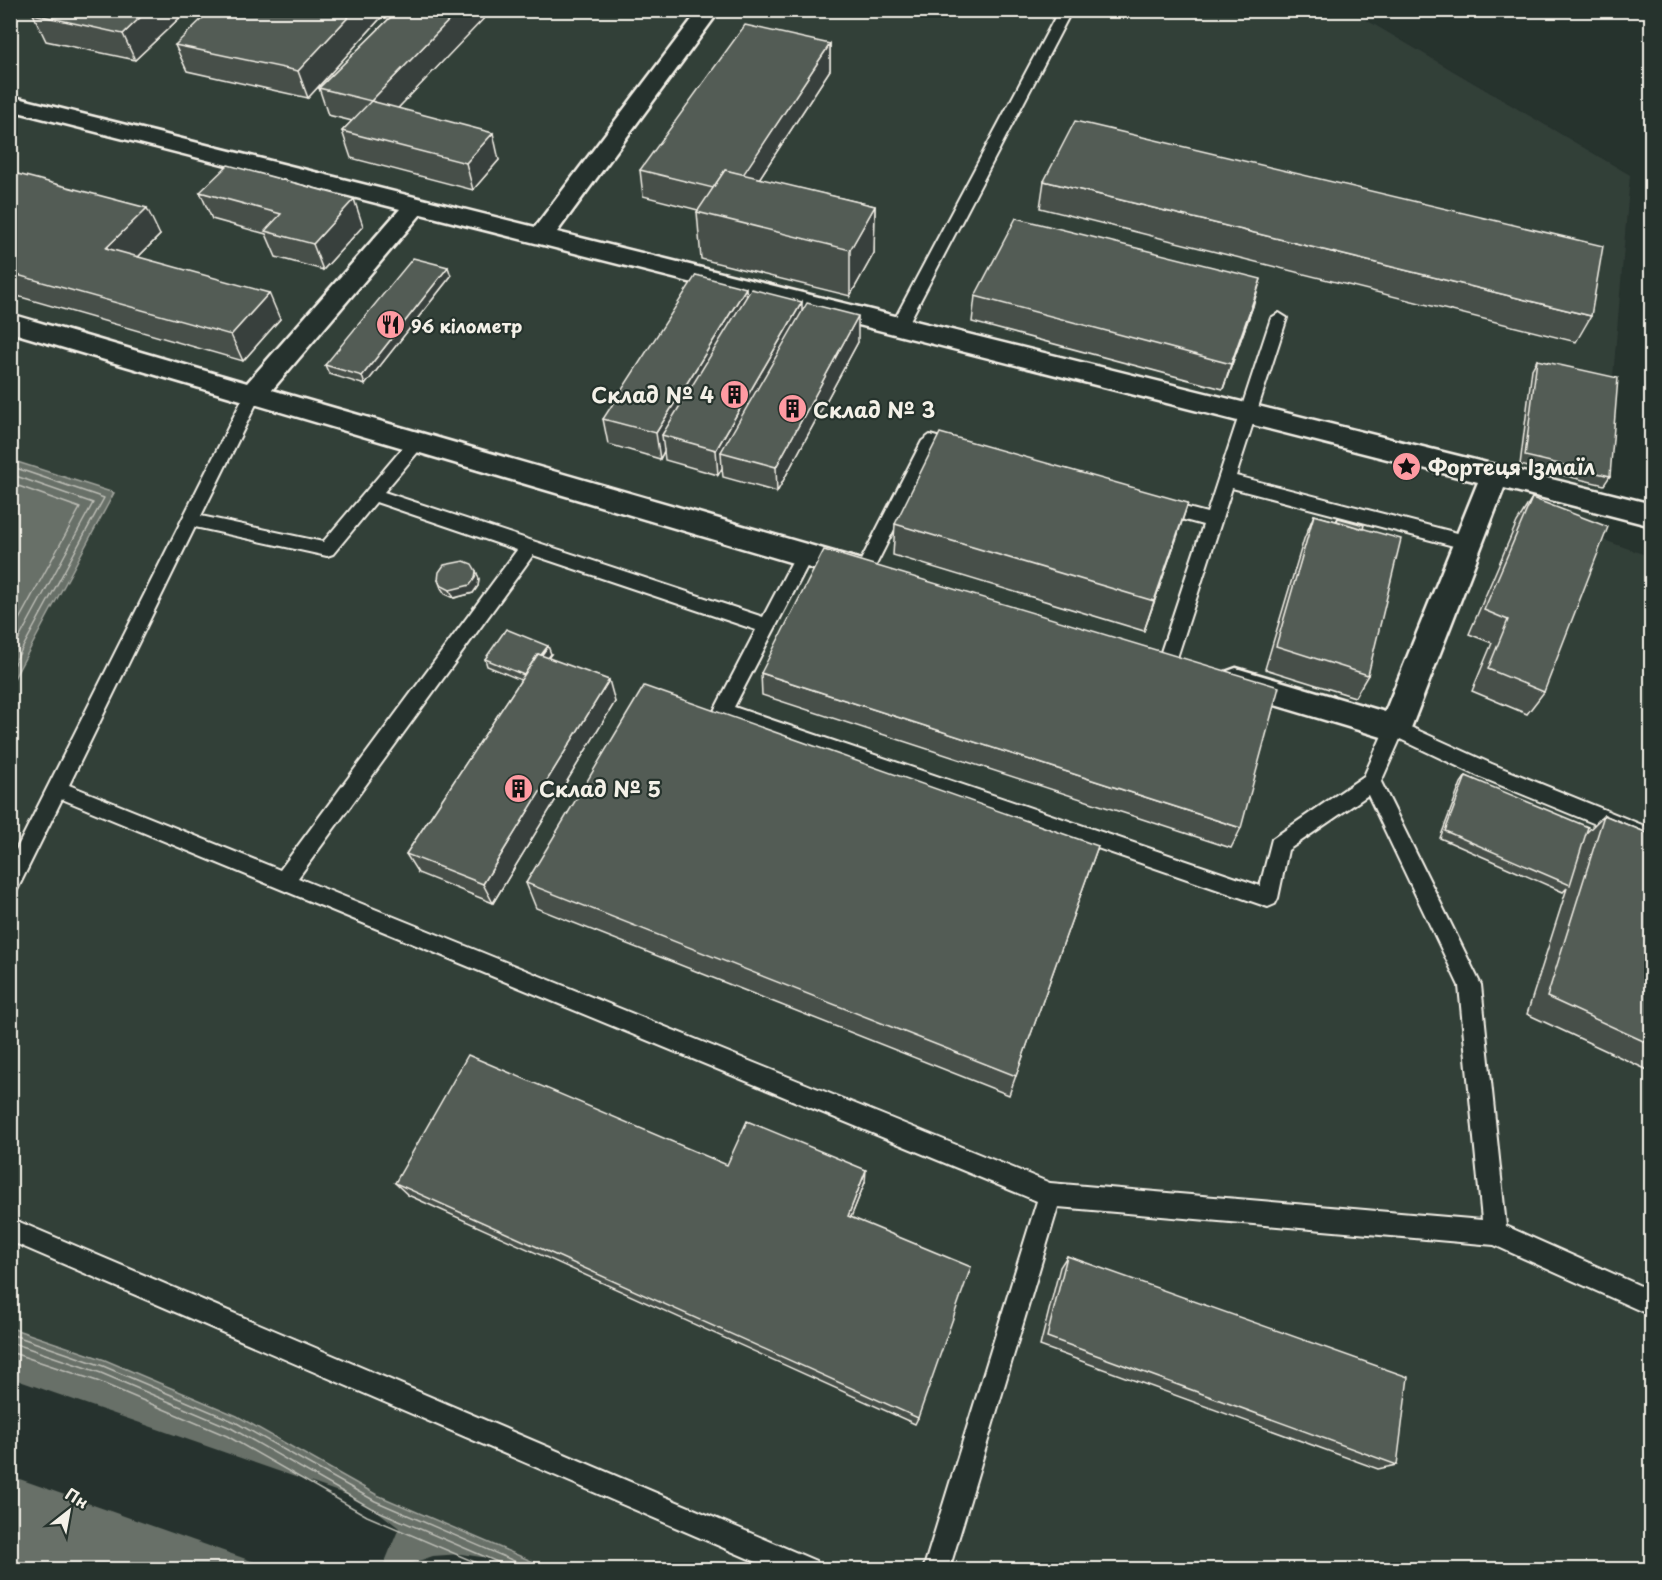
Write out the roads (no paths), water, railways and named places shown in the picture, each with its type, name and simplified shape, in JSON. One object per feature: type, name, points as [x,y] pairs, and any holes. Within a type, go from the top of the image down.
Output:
[{"type":"street","points":[[541,236],[711,10]]},
{"type":"street","points":[[10,103],[1652,515]]},
{"type":"street","points":[[253,394],[416,205]]},
{"type":"street","points":[[10,323],[876,576]]},
{"type":"street","points":[[1179,664],[1395,728],[1495,476]]},
{"type":"lane","points":[[899,326],[1066,10]]},
{"type":"lane","points":[[1179,664],[1213,521],[1279,318]]},
{"type":"lane","points":[[10,884],[253,394]]},
{"type":"lane","points":[[876,576],[930,441],[975,454]]},
{"type":"lane","points":[[191,520],[327,549],[417,442]]},
{"type":"lane","points":[[1226,480],[1468,543]]},
{"type":"lane","points":[[372,495],[767,626]]},
{"type":"lane","points":[[1145,502],[1213,521]]},
{"type":"lane","points":[[284,881],[529,547]]},
{"type":"lane","points":[[804,555],[723,711],[1268,898],[1279,845],[1371,782],[1395,728],[1485,770],[1652,838]]},
{"type":"lane","points":[[1371,782],[1470,985],[1495,1233]]},
{"type":"lane","points":[[58,789],[1050,1195],[1495,1233],[1652,1304]]},
{"type":"lane","points":[[936,1569],[1050,1195]]},
{"type":"lane","points":[[10,1229],[807,1569]]},
{"type":"water","points":[[10,460],[114,493],[11,684]]},
{"type":"water","points":[[11,1328],[105,1360],[237,1416],[377,1495],[550,1569],[11,1570]]},
{"type":"place","name":"96 кілометр","points":[[390,325]]},
{"type":"place","name":"Склад № 4","points":[[735,394]]},
{"type":"place","name":"Склад № 3","points":[[792,409]]},
{"type":"place","name":"Фортеця Ізмаїл","points":[[1407,466]]},
{"type":"place","name":"Склад № 5","points":[[518,788]]}]
